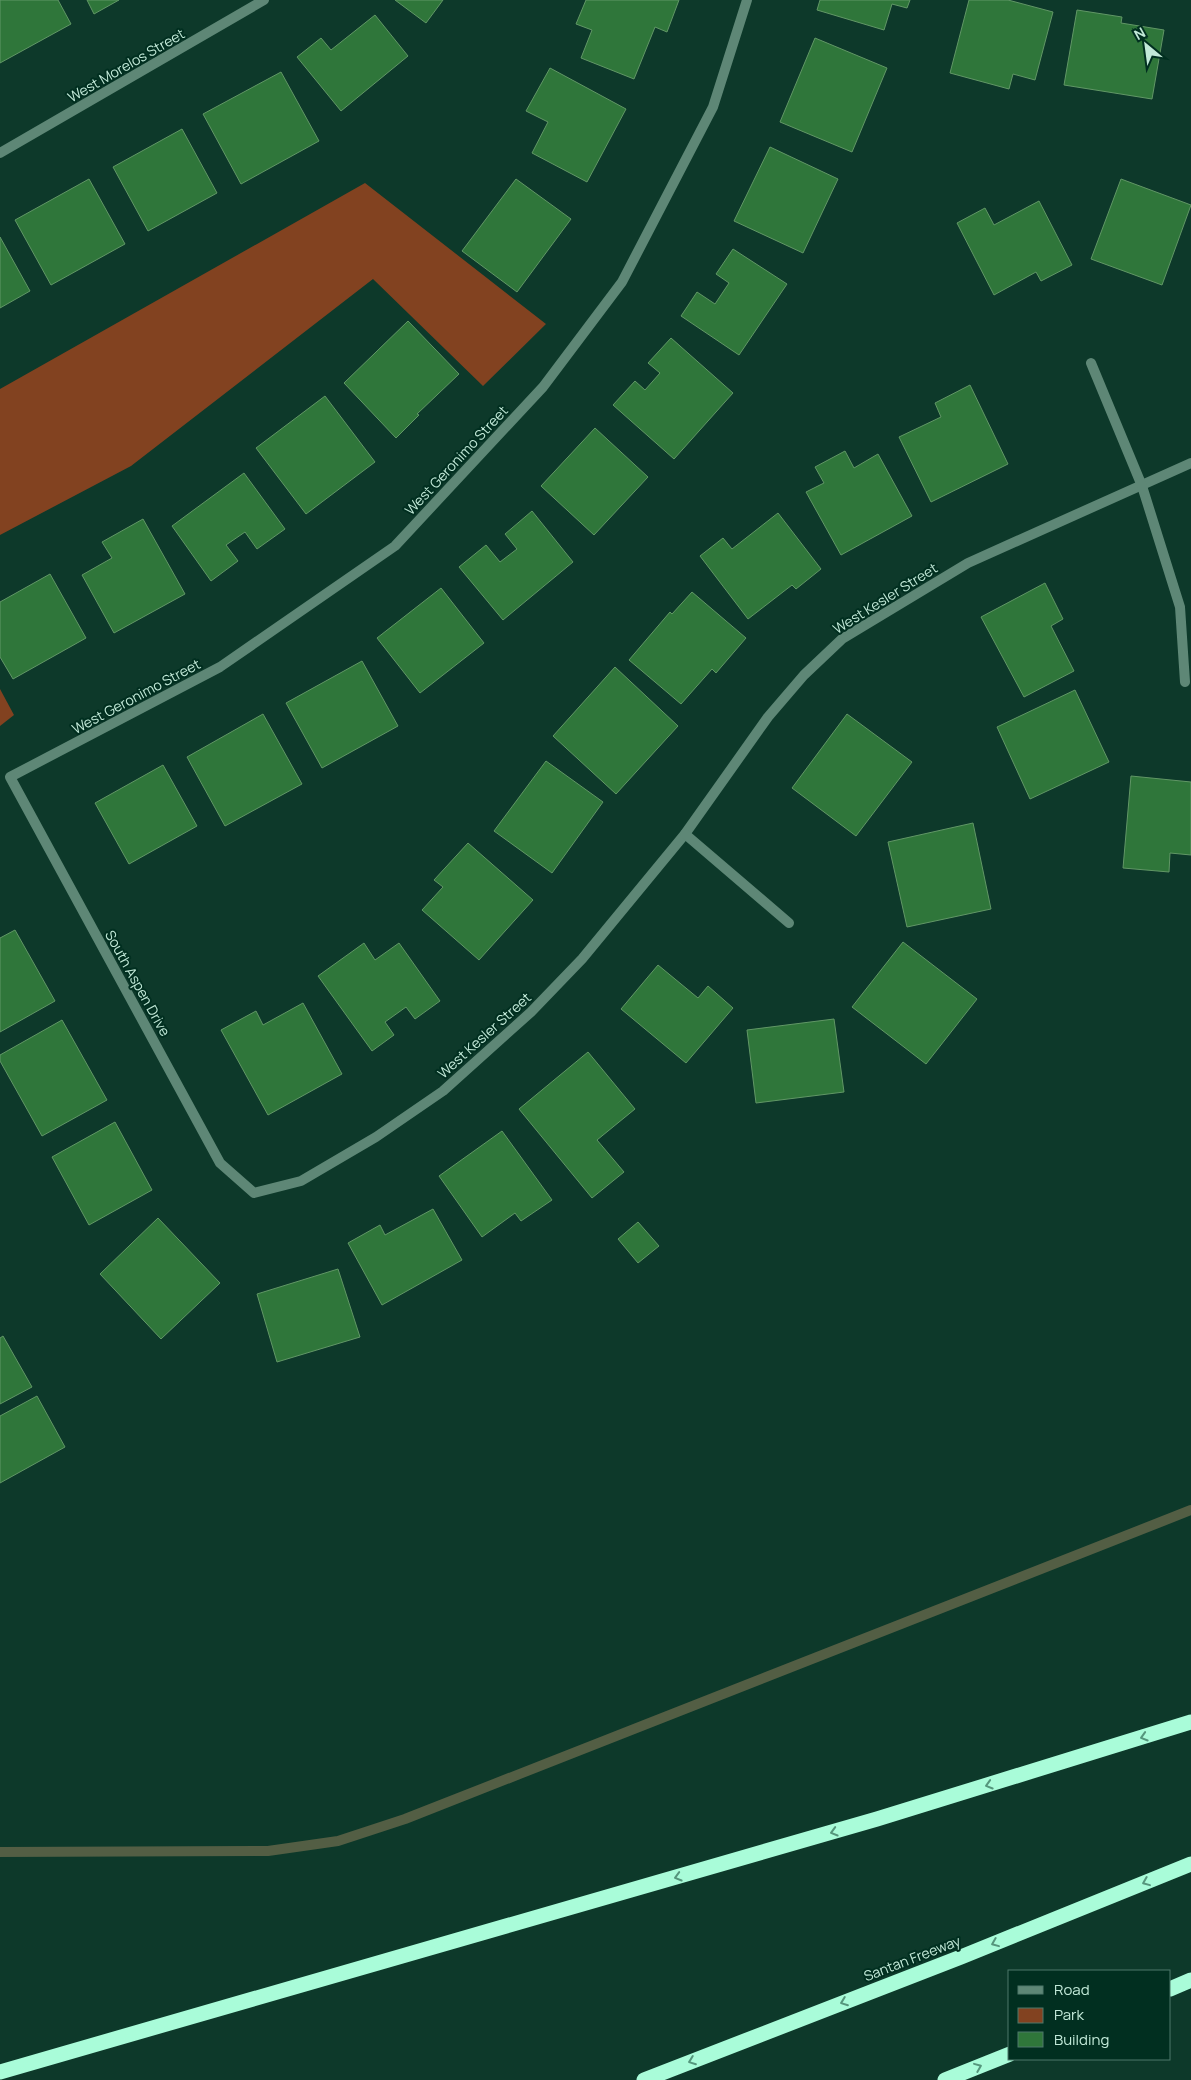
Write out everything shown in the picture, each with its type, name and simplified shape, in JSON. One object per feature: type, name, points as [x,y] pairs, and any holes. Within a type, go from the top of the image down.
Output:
[{"type":"highway","points":[[0,2072],[877,1819],[1191,1722]]},
{"type":"highway","name":"Santan Freeway","points":[[644,2080],[961,1957],[1191,1864]]},
{"type":"highway","points":[[1171,1989],[1191,1980]]},
{"type":"highway","points":[[945,2080],[1008,2055]]},
{"type":"street","name":"West Morelos Street","points":[[0,152],[264,0]]},
{"type":"street","name":"West Geronimo Street","points":[[10,777],[220,667],[395,546],[543,387],[622,282],[713,107],[748,0]]},
{"type":"street","points":[[1091,363],[1142,486],[1180,607],[1185,682]]},
{"type":"street","name":"West Kesler Street","points":[[254,1193],[301,1181],[376,1137],[442,1091],[531,1012],[582,959],[685,834],[768,717],[804,675],[842,639],[968,563],[1191,463]]},
{"type":"street","name":"South Aspen Drive","points":[[10,777],[220,1163],[254,1193]]},
{"type":"street","points":[[685,834],[789,923]]},
{"type":"green space","points":[[365,183],[546,324],[483,386],[373,279],[131,466],[0,535],[0,389]]},
{"type":"green space","points":[[0,689],[14,715],[0,726]]},
{"type":"building","points":[[0,0],[58,0],[71,24],[0,63]]},
{"type":"building","points":[[87,0],[119,0],[94,14]]},
{"type":"building","points":[[395,0],[443,0],[426,23]]},
{"type":"building","points":[[586,0],[679,0],[667,32],[655,27],[634,79],[581,58],[592,30],[576,24]]},
{"type":"building","points":[[820,0],[910,0],[907,8],[892,4],[884,30],[817,10]]},
{"type":"building","points":[[969,0],[1008,0],[1053,12],[1035,80],[1013,74],[1009,89],[950,73]]},
{"type":"building","points":[[1077,10],[1122,17],[1121,23],[1164,30],[1152,99],[1064,85]]},
{"type":"building","points":[[375,15],[408,56],[341,111],[297,57],[321,38],[331,50]]},
{"type":"building","points":[[815,38],[887,68],[852,152],[780,122]]},
{"type":"building","points":[[550,68],[626,109],[587,182],[532,153],[548,122],[526,111]]},
{"type":"building","points":[[281,72],[319,141],[241,184],[203,114]]},
{"type":"building","points":[[182,129],[217,193],[148,231],[113,167]]},
{"type":"building","points":[[770,147],[838,179],[803,253],[734,221]]},
{"type":"building","points":[[89,179],[125,244],[51,285],[15,220]]},
{"type":"building","points":[[516,179],[571,219],[517,292],[462,251]]},
{"type":"building","points":[[1121,179],[1191,205],[1162,285],[1091,259]]},
{"type":"building","points":[[1039,201],[1072,265],[1041,281],[1036,272],[994,295],[957,223],[985,208],[994,225]]},
{"type":"building","points":[[0,237],[30,291],[0,308]]},
{"type":"building","points":[[733,249],[787,284],[739,355],[681,316],[697,292],[715,304],[729,283],[716,274]]},
{"type":"building","points":[[408,321],[459,374],[417,414],[419,415],[396,438],[344,383]]},
{"type":"building","points":[[671,338],[733,393],[674,459],[613,405],[635,381],[645,390],[660,373],[648,363]]},
{"type":"building","points":[[970,385],[1008,464],[931,502],[899,437],[941,417],[935,403]]},
{"type":"building","points":[[325,396],[375,462],[306,514],[256,448]]},
{"type":"building","points":[[595,428],[648,477],[594,535],[541,486]]},
{"type":"building","points":[[845,451],[854,468],[878,454],[912,516],[841,555],[806,492],[824,483],[815,467]]},
{"type":"building","points":[[244,473],[285,529],[257,549],[245,532],[226,545],[238,561],[211,581],[172,526]]},
{"type":"building","points":[[532,511],[573,562],[503,620],[459,567],[486,545],[500,562],[517,549],[505,534]]},
{"type":"building","points":[[778,513],[821,569],[796,589],[792,585],[748,619],[700,556],[723,538],[732,549]]},
{"type":"building","points":[[143,519],[185,594],[114,633],[82,575],[112,558],[102,542]]},
{"type":"building","points":[[50,574],[86,638],[13,679],[0,657],[0,602]]},
{"type":"building","points":[[1045,583],[1063,619],[1051,626],[1074,671],[1024,697],[981,617]]},
{"type":"building","points":[[441,588],[484,643],[420,693],[377,638]]},
{"type":"building","points":[[692,592],[746,638],[716,673],[712,669],[681,704],[629,660],[670,612],[672,614]]},
{"type":"building","points":[[362,661],[398,726],[322,768],[286,703]]},
{"type":"building","points":[[615,667],[678,726],[616,794],[553,736]]},
{"type":"building","points":[[1075,690],[1109,762],[1030,799],[997,727]]},
{"type":"building","points":[[263,714],[302,784],[225,826],[187,757]]},
{"type":"building","points":[[847,714],[912,762],[856,836],[792,788]]},
{"type":"building","points":[[546,761],[603,802],[552,873],[494,831]]},
{"type":"building","points":[[163,765],[197,826],[129,864],[95,803]]},
{"type":"building","points":[[1131,776],[1191,782],[1191,855],[1170,853],[1169,872],[1123,868]]},
{"type":"building","points":[[973,823],[991,909],[907,927],[888,842]]},
{"type":"building","points":[[468,843],[533,900],[479,960],[422,910],[443,887],[434,880]]},
{"type":"building","points":[[15,930],[55,1001],[0,1032],[0,938]]},
{"type":"building","points":[[903,942],[977,999],[926,1064],[852,1007]]},
{"type":"building","points":[[364,943],[375,960],[399,943],[440,1001],[415,1019],[406,1007],[385,1022],[394,1035],[372,1051],[318,976]]},
{"type":"building","points":[[658,965],[698,998],[708,986],[733,1008],[686,1063],[621,1009]]},
{"type":"building","points":[[303,1003],[342,1074],[268,1115],[221,1030],[256,1011],[263,1025]]},
{"type":"building","points":[[834,1019],[844,1092],[756,1103],[747,1030]]},
{"type":"building","points":[[62,1020],[107,1100],[42,1136],[0,1061],[0,1055]]},
{"type":"building","points":[[588,1052],[635,1109],[597,1140],[624,1172],[592,1198],[519,1109]]},
{"type":"building","points":[[115,1122],[152,1190],[89,1225],[52,1157]]},
{"type":"building","points":[[502,1131],[552,1200],[521,1221],[515,1213],[482,1237],[439,1176]]},
{"type":"building","points":[[433,1209],[462,1260],[382,1305],[348,1243],[380,1225],[385,1235]]},
{"type":"building","points":[[158,1218],[220,1283],[161,1339],[100,1274]]},
{"type":"building","points":[[638,1222],[659,1246],[638,1263],[618,1239]]},
{"type":"building","points":[[338,1269],[360,1337],[277,1362],[257,1294]]},
{"type":"building","points":[[3,1336],[32,1387],[0,1404],[0,1338]]},
{"type":"building","points":[[37,1396],[65,1447],[0,1483],[0,1416]]},
{"type":"waterway","points":[[0,1852],[268,1851],[338,1841],[405,1819],[1191,1510]]}]
